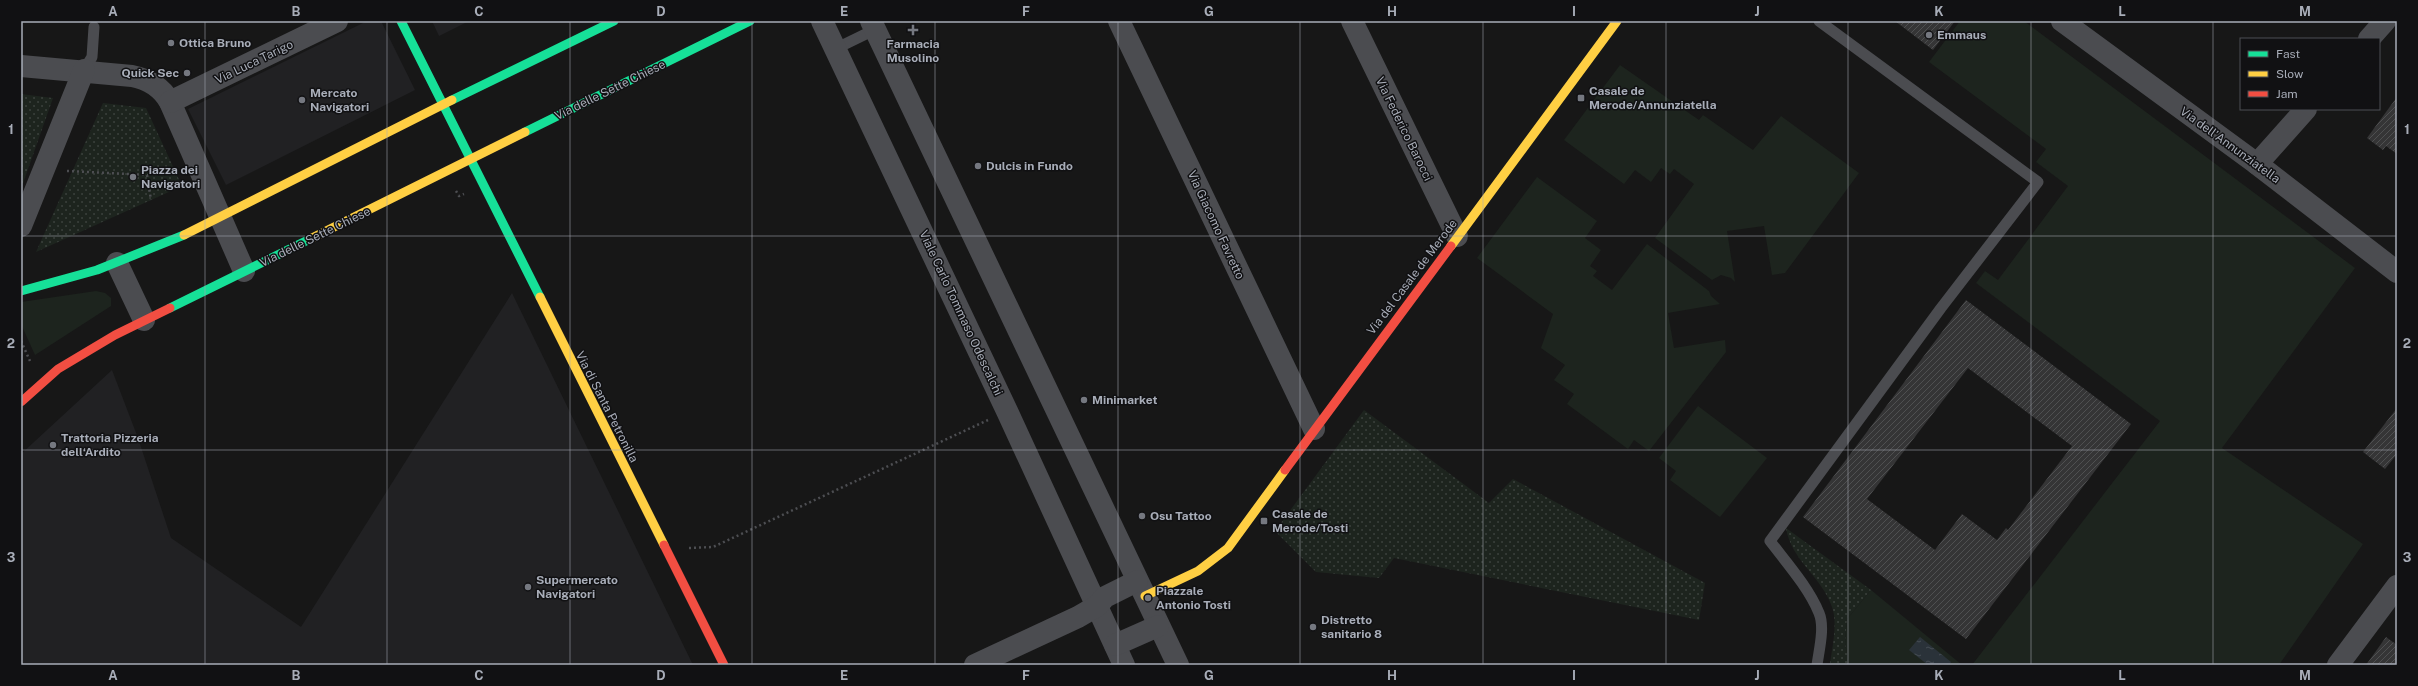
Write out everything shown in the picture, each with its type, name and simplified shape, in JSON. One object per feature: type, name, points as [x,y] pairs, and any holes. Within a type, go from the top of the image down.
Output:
[{"type":"main road","points":[[402,21],[470,159]]},
{"type":"main road","points":[[21,291],[77,277],[117,263],[219,218],[443,104],[614,21]]},
{"type":"main road","name":"Via delle Sette Chiese","points":[[22,401],[58,369],[76,357],[144,320],[750,21]]},
{"type":"main road","name":"Via del Casale de Merode","points":[[1141,589],[1205,566],[1228,548],[1314,429],[1618,21]]},
{"type":"main road","name":"Via di Santa Petronilla","points":[[470,159],[724,665]]},
{"type":"street","name":"Via Luca Tarigo","points":[[170,102],[337,21]]},
{"type":"street","name":"Viale Carlo Tommaso Odescalchi","points":[[822,21],[1008,411],[1097,606]]},
{"type":"street","name":"Via Giacomo Favretto","points":[[1119,21],[1314,429]]},
{"type":"street","name":"Via Federico Barocci","points":[[1352,21],[1457,236]]},
{"type":"street","name":"Via dell'Annunziatella","points":[[2062,21],[2257,164],[2397,272]]},
{"type":"street","points":[[2370,38],[2385,21]]},
{"type":"street","points":[[874,25],[1158,626],[1178,665]]},
{"type":"street","points":[[21,66],[84,70],[138,77],[161,90],[170,102],[219,218]]},
{"type":"street","points":[[21,226],[84,70]]},
{"type":"street","points":[[2257,164],[2305,110]]},
{"type":"street","name":"Via delle Sette Chiese","points":[[219,218],[244,271]]},
{"type":"street","points":[[117,263],[144,320]]},
{"type":"street","points":[[2338,665],[2397,586]]},
{"type":"street","points":[[975,665],[1078,617],[1097,606],[1105,597],[1141,589]]},
{"type":"street","points":[[1097,606],[1124,665]]},
{"type":"street","points":[[1115,645],[1158,626]]},
{"type":"lane","points":[[1817,665],[1821,626],[1819,613],[1796,577],[1770,541],[1941,308],[2038,182],[1820,21]]},
{"type":"lane","points":[[835,49],[874,25]]},
{"type":"lane","points":[[84,70],[92,57],[94,27]]},
{"type":"path","points":[[64,171],[147,175],[151,200]]},
{"type":"path","points":[[456,191],[459,196],[466,193]]},
{"type":"path","points":[[21,341],[30,361]]},
{"type":"path","points":[[688,548],[712,547],[1008,411]]},
{"type":"shaded area","name":"Mercato Navigatori","points":[[367,21],[381,21],[415,90],[226,185],[188,109]]},
{"type":"shaded area","points":[[432,21],[469,21],[439,36]]},
{"type":"shaded area","points":[[1960,21],[2024,21],[2355,268],[2222,448],[2363,544],[2279,665],[1972,665],[2160,421],[1976,283],[1985,271],[1998,280],[2068,186],[2036,162],[2046,149],[1929,62]]},
{"type":"shaded area","points":[[1620,65],[1699,120],[1703,115],[1753,150],[1781,116],[1859,173],[1785,273],[1772,275],[1764,226],[1727,231],[1735,282],[1731,278],[1721,275],[1712,280],[1655,238],[1694,184],[1674,169],[1670,174],[1661,168],[1651,182],[1635,170],[1624,184],[1564,140]]},
{"type":"shaded area","points":[[21,94],[53,98],[21,189]]},
{"type":"shaded area","points":[[103,103],[146,108],[182,186],[36,252]]},
{"type":"shaded area","points":[[1537,177],[1597,221],[1585,238],[1601,250],[1590,266],[1597,271],[1593,276],[1612,290],[1647,244],[1709,291],[1711,296],[1720,304],[1668,313],[1674,348],[1725,340],[1726,352],[1649,451],[1634,440],[1628,449],[1567,404],[1574,394],[1554,380],[1565,365],[1541,348],[1553,314],[1477,258]]},
{"type":"shaded area","points":[[96,291],[105,293],[111,298],[111,306],[35,355],[21,324],[21,302]]},
{"type":"shaded area","points":[[512,293],[693,665],[21,665],[21,454],[112,370],[138,438],[171,538],[301,627]]},
{"type":"shaded area","points":[[1698,406],[1767,458],[1720,517],[1670,480],[1676,471],[1659,458]]},
{"type":"shaded area","points":[[1364,410],[1489,503],[1513,479],[1705,583],[1699,620],[1394,558],[1379,578],[1316,572],[1275,531]]},
{"type":"shaded area","points":[[1786,528],[1871,590],[1847,619],[1845,643],[1849,665],[1830,665],[1835,628],[1832,607],[1821,586],[1794,550]]},
{"type":"shaded area","points":[[1871,590],[1962,665],[1849,665],[1845,643],[1847,619]]},
{"type":"water","points":[[1920,637],[1951,662],[1949,665],[1928,665],[1909,650]]},
{"type":"building","name":"Emmaus","points":[[1895,21],[1955,21],[1933,50]]},
{"type":"building","points":[[2397,97],[2397,154],[2386,146],[2383,150],[2367,138]]},
{"type":"building","points":[[1966,300],[2131,424],[1966,639],[1803,517]],"holes":[[[1968,368],[2072,446],[2008,530],[2006,528],[1997,540],[1962,514],[1935,550],[1867,499]]]},
{"type":"building","points":[[2397,408],[2397,454],[2385,469],[2363,452]]},
{"type":"building","points":[[2386,637],[2397,645],[2397,665],[2366,665]]},
{"type":"traffic: fast","points":[[401,21],[540,297]]},
{"type":"traffic: fast","points":[[452,100],[614,21]]},
{"type":"traffic: fast","points":[[525,132],[750,21]]},
{"type":"traffic: fast","points":[[21,291],[97,270],[184,235]]},
{"type":"traffic: fast","points":[[170,308],[310,239]]},
{"type":"traffic: slow","points":[[1451,246],[1617,21]]},
{"type":"traffic: slow","points":[[184,235],[452,100]]},
{"type":"traffic: slow","points":[[310,239],[525,132]]},
{"type":"traffic: slow","points":[[540,297],[664,545]]},
{"type":"traffic: slow","points":[[1145,596],[1198,571],[1228,548],[1285,470]]},
{"type":"traffic: jam","points":[[1285,470],[1451,246]]},
{"type":"traffic: jam","points":[[21,402],[58,369],[115,335],[170,308]]},
{"type":"traffic: jam","points":[[664,545],[724,665]]},
{"type":"place","name":"Farmacia Musolino","points":[[913,30]]},
{"type":"place","name":"Emmaus","points":[[1929,35]]},
{"type":"place","name":"Ottica Bruno","points":[[171,43]]},
{"type":"place","name":"Quick Sec","points":[[187,73]]},
{"type":"place","name":"Casale de Merode/Annunziatella","points":[[1581,98]]},
{"type":"place","name":"Mercato Navigatori","points":[[302,100]]},
{"type":"place","name":"Dulcis in Fundo","points":[[978,166]]},
{"type":"place","name":"Piazza dei Navigatori","points":[[133,177]]},
{"type":"place","name":"Minimarket","points":[[1084,400]]},
{"type":"place","name":"Trattoria Pizzeria dell‘Ardito","points":[[53,445]]},
{"type":"place","name":"Osu Tattoo","points":[[1142,516]]},
{"type":"place","name":"Casale de Merode/Tosti","points":[[1264,521]]},
{"type":"place","name":"Supermercato Navigatori","points":[[528,587]]},
{"type":"place","name":"Piazzale Antonio Tosti","points":[[1148,598]]},
{"type":"place","name":"Distretto sanitario 8","points":[[1313,627]]}]
